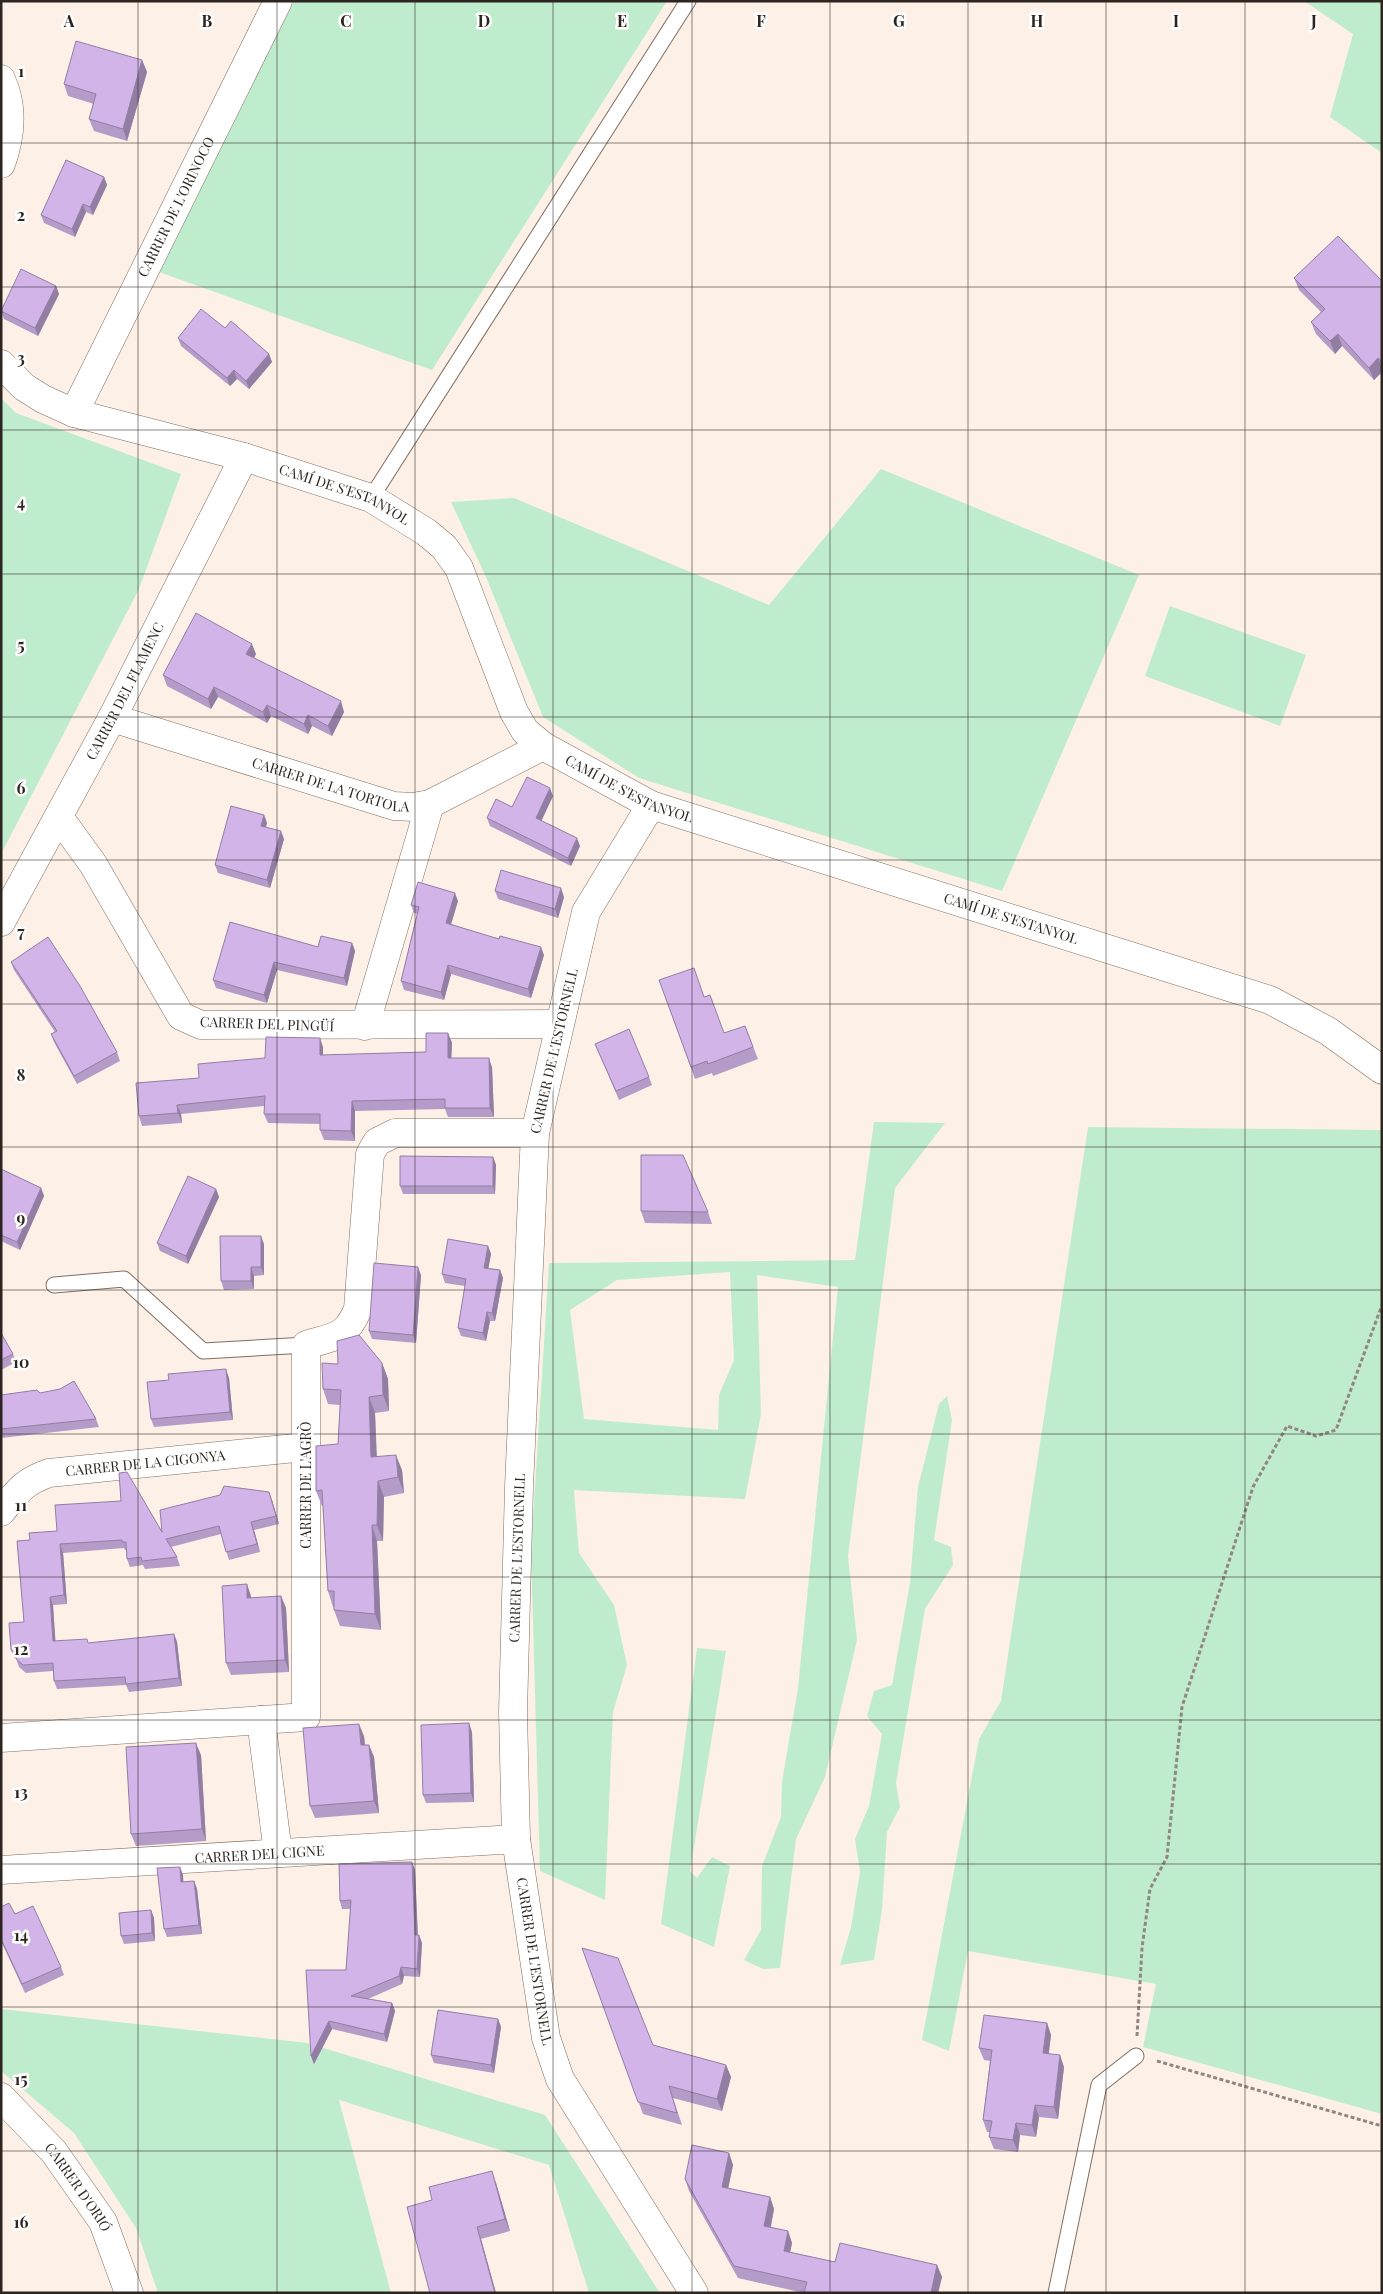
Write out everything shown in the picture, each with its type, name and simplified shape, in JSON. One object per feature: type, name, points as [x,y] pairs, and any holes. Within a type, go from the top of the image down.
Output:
[{"type":"street","name":"CARRER DE L'ORINOCO","points":[[74,413],[278,1]]},
{"type":"street","points":[[1,79],[9,106],[11,131],[1,164]]},
{"type":"street","name":"CAMÍ DE S'ESTANYOL","points":[[1,364],[24,387],[43,399],[74,413],[244,457],[371,498],[426,532],[444,547],[460,568],[514,712],[525,731],[542,746],[651,805],[1270,1000],[1328,1031],[1382,1069]]},
{"type":"street","name":"CARRER DEL FLAMENC","points":[[1,922],[112,718],[244,457]]},
{"type":"street","name":"CARRER DE LA TORTOLA","points":[[112,718],[394,806],[413,807],[430,804],[542,746]]},
{"type":"street","points":[[365,1026],[430,804]]},
{"type":"street","name":"CARRER DE L'ESTORNELL","points":[[651,805],[586,912],[535,1133],[519,1488],[513,1712],[516,1839],[546,2038],[560,2079],[694,2293]]},
{"type":"street","name":"CARRER DEL PINGÜÍ","points":[[59,817],[93,864],[181,1016],[200,1025],[559,1024]]},
{"type":"street","points":[[306,1344],[341,1334],[351,1325],[358,1309],[370,1154],[377,1142],[395,1133],[535,1133]]},
{"type":"street","name":"CARRER DE L'AGRÒ","points":[[1,1738],[306,1717],[306,1344]]},
{"type":"street","name":"CARRER DE LA CIGONYA","points":[[1,1512],[19,1489],[31,1479],[49,1473],[305,1447]]},
{"type":"street","points":[[261,1720],[278,1853]]},
{"type":"street","name":"CARRER DEL CIGNE","points":[[1,1870],[516,1839]]},
{"type":"street","name":"CARRER D'ORIÓ","points":[[1,2096],[54,2152],[103,2222],[129,2293]]},
{"type":"lane","points":[[371,498],[688,1]]},
{"type":"lane","points":[[54,1285],[124,1279],[204,1351],[306,1344]]},
{"type":"lane","points":[[1056,2293],[1099,2086],[1136,2056]]},
{"type":"path","points":[[1382,1304],[1336,1430],[1316,1436],[1287,1426],[1254,1487],[1214,1607],[1182,1707],[1167,1857],[1150,1889],[1142,1948],[1136,2056],[1382,2126]]},
{"type":"green space","points":[[294,1],[667,1],[432,370],[156,271]]},
{"type":"green space","points":[[1304,1],[1382,1],[1382,153],[1330,117],[1353,34]]},
{"type":"green space","points":[[1,398],[16,413],[181,474],[139,589],[1,854]]},
{"type":"green space","points":[[881,469],[1139,575],[1002,891],[639,778],[543,717],[486,577],[451,502],[514,498],[769,605]]},
{"type":"green space","points":[[1170,606],[1306,655],[1280,726],[1145,676]]},
{"type":"green space","points":[[874,1122],[945,1123],[895,1188],[848,1556],[857,1640],[825,1777],[796,1839],[780,1968],[763,1969],[744,1960],[761,1930],[762,1866],[781,1817],[782,1782],[798,1688],[838,1287],[757,1275],[761,1414],[745,1499],[574,1490],[579,1553],[614,1605],[627,1665],[613,1712],[605,1900],[540,1871],[531,1551],[549,1263],[855,1260]],"holes":[[[730,1272],[734,1360],[719,1395],[718,1430],[584,1419],[570,1310],[617,1280]]]},
{"type":"green space","points":[[1088,1127],[1382,1130],[1382,2114],[1143,2047],[1156,1984],[968,1951],[949,2051],[922,2040],[979,1739],[1001,1701]]},
{"type":"green space","points":[[947,1396],[952,1420],[934,1540],[951,1547],[953,1565],[925,1609],[896,1783],[900,1807],[887,1832],[882,1910],[874,1960],[840,1965],[851,1927],[860,1872],[855,1839],[869,1806],[882,1734],[867,1716],[874,1691],[892,1685],[910,1583],[918,1487],[939,1404]]},
{"type":"green space","points":[[697,1648],[726,1651],[690,1871],[697,1878],[712,1857],[730,1866],[714,1947],[661,1924]]},
{"type":"green space","points":[[1,2009],[307,2043],[545,2115],[660,2293],[589,2293],[549,2165],[339,2100],[391,2293],[158,2293],[136,2228],[74,2133],[1,2071]]},
{"type":"building","points":[[76,41],[142,60],[123,129],[89,119],[96,94],[64,84]]},
{"type":"building","points":[[66,160],[104,177],[90,207],[83,204],[72,229],[41,215]]},
{"type":"building","points":[[1338,236],[1382,281],[1382,362],[1378,358],[1369,368],[1338,334],[1330,341],[1311,322],[1325,309],[1294,278]]},
{"type":"building","points":[[21,269],[56,286],[35,328],[1,311]]},
{"type":"building","points":[[201,309],[225,328],[231,321],[269,354],[246,381],[234,370],[227,378],[178,338]]},
{"type":"building","points":[[196,613],[252,644],[246,654],[341,701],[328,726],[308,715],[304,724],[267,705],[263,712],[214,687],[208,699],[163,675]]},
{"type":"building","points":[[527,777],[550,788],[536,818],[577,838],[568,858],[487,818],[496,799],[512,807]]},
{"type":"building","points":[[231,806],[264,815],[261,826],[281,831],[267,880],[215,865]]},
{"type":"building","points":[[501,870],[561,888],[555,909],[495,891]]},
{"type":"building","points":[[418,882],[455,893],[446,923],[499,939],[500,936],[541,947],[528,989],[448,965],[441,992],[401,981],[419,907],[411,905]]},
{"type":"building","points":[[230,922],[318,947],[321,936],[352,943],[344,978],[274,962],[264,995],[213,980]]},
{"type":"building","points":[[48,937],[80,986],[117,1052],[74,1076],[51,1034],[57,1031],[11,962]]},
{"type":"building","points":[[694,968],[704,997],[710,995],[724,1033],[745,1026],[753,1047],[708,1064],[707,1061],[691,1067],[659,980]]},
{"type":"building","points":[[629,1029],[649,1077],[616,1091],[595,1044]]},
{"type":"building","points":[[426,1033],[448,1033],[448,1058],[489,1058],[490,1108],[445,1108],[445,1099],[352,1101],[351,1131],[320,1130],[320,1114],[264,1114],[265,1096],[177,1105],[178,1113],[139,1116],[136,1083],[199,1078],[198,1064],[265,1058],[266,1037],[320,1038],[320,1055],[426,1052]]},
{"type":"building","points":[[641,1155],[683,1155],[708,1212],[641,1211]]},
{"type":"building","points":[[400,1156],[493,1157],[493,1186],[400,1186]]},
{"type":"building","points":[[1,1169],[41,1188],[17,1242],[1,1235]]},
{"type":"building","points":[[188,1176],[216,1189],[186,1256],[157,1243]]},
{"type":"building","points":[[220,1236],[261,1236],[261,1267],[251,1267],[251,1281],[221,1281]]},
{"type":"building","points":[[448,1239],[488,1246],[484,1268],[500,1270],[492,1313],[487,1312],[483,1333],[458,1328],[466,1279],[442,1274]]},
{"type":"building","points":[[374,1263],[418,1267],[413,1335],[369,1331]]},
{"type":"building","points":[[1,1333],[13,1354],[1,1360]]},
{"type":"building","points":[[359,1335],[382,1363],[383,1395],[369,1397],[371,1457],[396,1455],[398,1477],[378,1481],[377,1525],[372,1525],[375,1614],[334,1610],[334,1591],[328,1591],[322,1490],[316,1491],[316,1446],[338,1444],[341,1390],[323,1389],[322,1363],[338,1364],[337,1341]]},
{"type":"building","points":[[226,1369],[230,1412],[151,1419],[147,1382],[169,1380],[168,1374]]},
{"type":"building","points":[[74,1381],[96,1419],[1,1429],[1,1395],[37,1390],[40,1393],[60,1389]]},
{"type":"building","points":[[127,1472],[162,1532],[160,1510],[220,1495],[224,1486],[269,1492],[276,1516],[251,1522],[257,1544],[226,1552],[219,1526],[166,1539],[177,1557],[142,1561],[141,1557],[127,1559],[126,1542],[122,1542],[122,1540],[60,1544],[64,1595],[50,1597],[53,1641],[87,1639],[88,1643],[174,1634],[179,1678],[126,1684],[125,1677],[54,1681],[53,1663],[23,1665],[16,1659],[16,1650],[11,1650],[9,1623],[24,1622],[17,1541],[30,1540],[29,1533],[57,1531],[55,1505],[121,1501],[119,1473]]},
{"type":"building","points":[[247,1584],[247,1598],[281,1596],[285,1660],[226,1663],[222,1586]]},
{"type":"building","points":[[469,1723],[471,1793],[423,1795],[421,1725]]},
{"type":"building","points":[[359,1724],[361,1745],[369,1745],[374,1801],[310,1806],[303,1728]]},
{"type":"building","points":[[196,1743],[202,1829],[131,1834],[126,1747]]},
{"type":"building","points":[[412,1862],[415,1935],[419,1935],[417,1969],[401,1967],[399,1976],[351,1996],[392,2003],[384,2034],[329,2021],[311,2056],[306,1970],[346,1970],[351,1900],[340,1901],[339,1864]]},
{"type":"building","points":[[180,1867],[181,1882],[194,1881],[199,1925],[164,1929],[157,1868]]},
{"type":"building","points":[[9,1903],[15,1914],[33,1906],[61,1967],[22,1984],[1,1939],[1,1907]]},
{"type":"building","points":[[151,1910],[152,1933],[121,1936],[119,1913]]},
{"type":"building","points":[[582,1948],[618,1958],[653,2045],[726,2065],[717,2099],[669,2086],[677,2113],[638,2102]]},
{"type":"building","points":[[438,2010],[498,2019],[491,2065],[431,2055]]},
{"type":"building","points":[[984,2015],[1047,2023],[1043,2053],[1060,2055],[1054,2107],[1035,2105],[1032,2125],[1016,2123],[1013,2140],[989,2137],[992,2121],[983,2120],[992,2050],[979,2048]]},
{"type":"building","points":[[692,2145],[729,2153],[722,2187],[770,2197],[764,2226],[788,2231],[784,2251],[835,2262],[840,2243],[937,2265],[931,2293],[804,2293],[807,2282],[734,2266],[685,2179]]},
{"type":"building","points":[[492,2171],[505,2219],[477,2227],[495,2293],[430,2293],[407,2207],[432,2200],[429,2187]]}]
